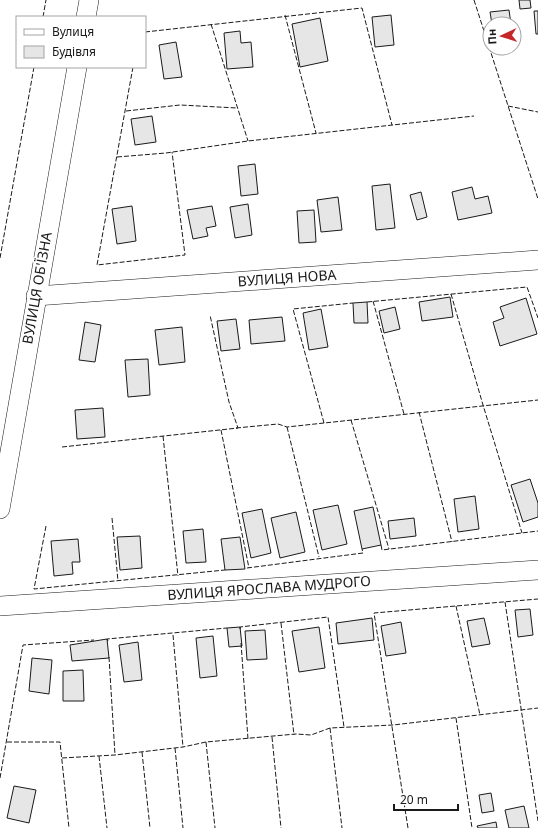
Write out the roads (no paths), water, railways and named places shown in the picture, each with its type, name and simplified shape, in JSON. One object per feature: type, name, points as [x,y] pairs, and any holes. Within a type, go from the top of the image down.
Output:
[{"type":"street","points":[[86,16],[89,0]]},
{"type":"street","name":"ВУЛИЦЯ ОБ'ЇЗНА","points":[[0,509],[77,68]]},
{"type":"street","name":"ВУЛИЦЯ НОВА","points":[[36,296],[538,260]]},
{"type":"street","name":"ВУЛИЦЯ ЯРОСЛАВА МУДРОГО","points":[[0,606],[538,570]]}]
